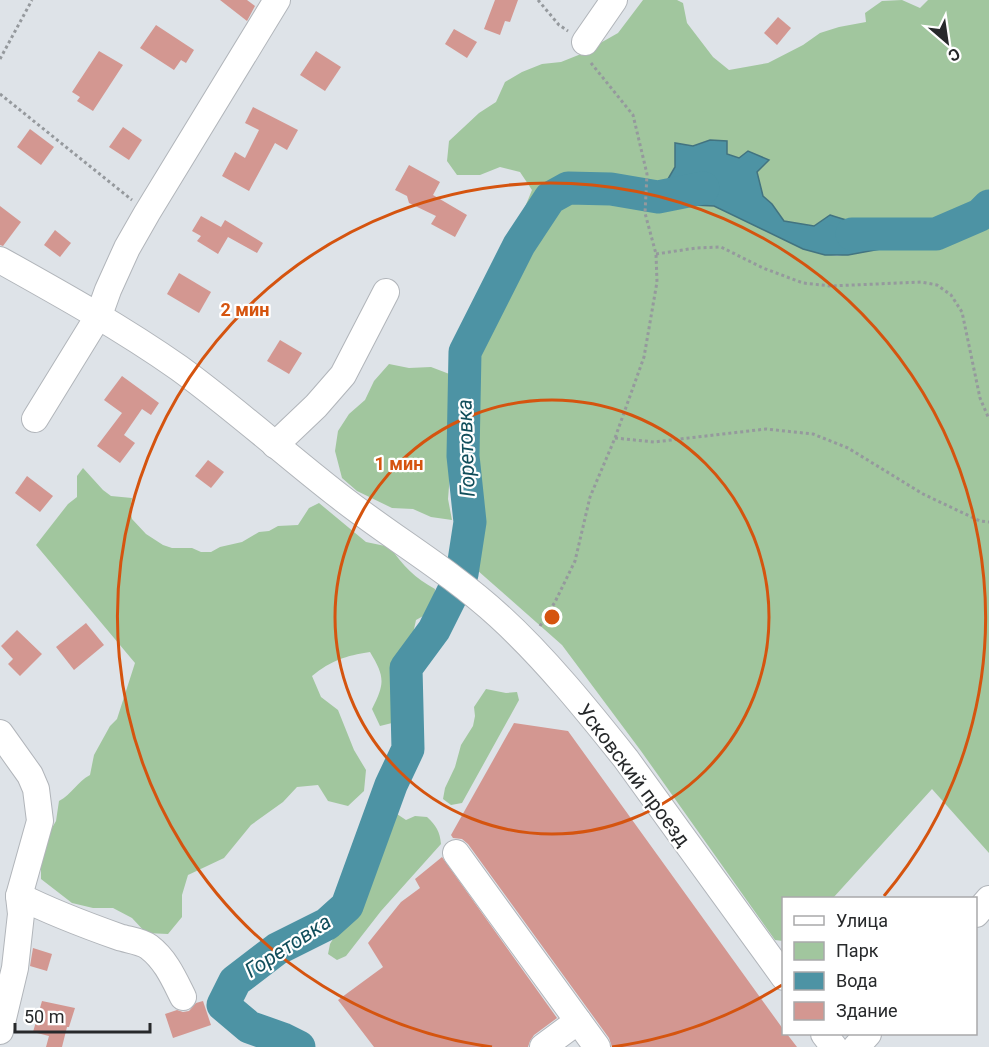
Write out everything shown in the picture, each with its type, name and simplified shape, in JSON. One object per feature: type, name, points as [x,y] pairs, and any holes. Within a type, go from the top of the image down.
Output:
[{"type":"street","points":[[35,419],[99,315],[127,248],[147,213],[277,0]]},
{"type":"street","points":[[585,42],[614,0]]},
{"type":"street","name":"Усковский проезд","points":[[0,260],[99,315],[180,369],[341,498],[467,589],[499,616],[529,646],[626,759],[782,976]]},
{"type":"street","points":[[275,445],[316,406],[343,375],[386,292]]},
{"type":"street","points":[[0,734],[33,782],[40,821],[19,896],[21,914],[15,968],[0,1031]]},
{"type":"street","points":[[456,853],[597,1047]]},
{"type":"street","points":[[19,896],[49,911],[121,938],[147,945],[170,971],[183,997]]},
{"type":"street","points":[[977,912],[989,898]]},
{"type":"street","points":[[543,1047],[578,1021]]},
{"type":"street","points":[[825,1035],[834,1047]]},
{"type":"street","points":[[856,1047],[867,1035]]},
{"type":"path","points":[[0,59],[32,0]]},
{"type":"path","points":[[529,646],[555,602],[575,561],[590,497],[615,438],[644,357],[657,282],[656,254],[645,213],[647,174],[633,115],[588,59],[585,42],[559,25],[538,0]]},
{"type":"path","points":[[0,94],[147,213]]},
{"type":"path","points":[[656,254],[721,247],[802,284],[831,286],[921,282],[937,285],[951,295],[962,312],[980,398],[989,419]]},
{"type":"path","points":[[615,438],[654,442],[766,429],[813,434],[848,448],[923,494],[980,521],[989,522]]},
{"type":"green space","points":[[643,0],[677,0],[683,3],[687,23],[713,57],[729,70],[768,63],[803,45],[820,33],[866,22],[865,13],[882,1],[902,0],[920,8],[928,0],[989,0],[989,853],[932,789],[834,897],[782,897],[782,941],[775,940],[641,751],[562,645],[477,570],[475,564],[481,546],[472,473],[474,374],[495,309],[530,244],[520,227],[532,190],[520,172],[500,167],[480,175],[457,175],[447,161],[449,141],[479,113],[496,102],[505,82],[542,64],[561,62],[581,54],[618,33]],"holes":[[[710,140],[727,142],[727,154],[739,158],[768,159],[757,172],[763,196],[784,221],[814,226],[830,215],[868,224],[891,223],[900,240],[907,243],[837,256],[820,253],[789,241],[746,218],[715,206],[654,203],[675,167],[675,143],[693,146]]]},
{"type":"green space","points":[[389,364],[409,368],[431,367],[452,375],[456,395],[452,416],[453,437],[448,499],[452,520],[431,517],[413,509],[392,508],[357,491],[342,478],[335,451],[338,431],[349,414],[365,400],[374,381]]},
{"type":"green space","points":[[83,468],[111,496],[132,498],[130,509],[132,519],[146,534],[163,545],[211,552],[220,547],[242,542],[259,532],[269,531],[278,526],[298,525],[309,508],[319,503],[366,542],[390,547],[410,571],[435,589],[434,610],[416,620],[403,680],[404,700],[400,721],[380,726],[372,709],[382,680],[370,652],[339,660],[312,676],[321,697],[338,710],[354,750],[366,770],[364,791],[348,806],[328,801],[318,785],[297,787],[283,802],[251,825],[224,858],[188,875],[182,895],[182,917],[168,934],[146,933],[132,918],[113,908],[93,908],[72,903],[41,879],[41,858],[46,838],[56,821],[59,801],[90,775],[94,755],[110,726],[117,719],[135,663],[36,545],[68,504],[77,497],[77,476]]},
{"type":"green space","points":[[486,689],[506,693],[517,692],[519,700],[462,803],[451,805],[443,799],[445,788],[455,767],[461,745],[473,726],[474,707]]},
{"type":"green space","points":[[397,814],[406,820],[415,816],[427,817],[437,829],[441,844],[381,911],[346,956],[337,960],[328,954],[330,944],[375,869],[377,849]]},
{"type":"water","points":[[710,140],[727,141],[727,154],[739,158],[748,151],[769,160],[757,172],[763,196],[784,221],[814,226],[830,215],[852,222],[876,225],[891,222],[900,240],[908,244],[848,255],[825,255],[803,249],[714,206],[654,203],[675,167],[675,143],[693,146]]},
{"type":"building","points":[[220,0],[247,0],[255,6],[247,21]]},
{"type":"building","points":[[495,0],[518,0],[510,22],[505,21],[500,35],[484,29]]},
{"type":"building","points":[[778,17],[791,28],[777,45],[764,33]]},
{"type":"building","points":[[156,25],[194,50],[186,63],[181,60],[174,70],[140,48]]},
{"type":"building","points":[[454,29],[477,42],[467,58],[445,44]]},
{"type":"building","points":[[99,51],[123,65],[93,111],[77,101],[80,97],[72,92]]},
{"type":"building","points":[[316,51],[341,67],[325,91],[300,75]]},
{"type":"building","points":[[253,107],[298,130],[287,150],[275,143],[249,191],[222,176],[235,152],[245,158],[259,130],[245,123]]},
{"type":"building","points":[[123,127],[142,140],[129,160],[109,147]]},
{"type":"building","points":[[30,129],[54,147],[41,165],[17,147]]},
{"type":"building","points":[[409,165],[440,182],[433,195],[467,215],[455,237],[431,224],[436,216],[409,203],[407,196],[395,190]]},
{"type":"building","points":[[0,206],[21,222],[3,246],[0,245]]},
{"type":"building","points":[[201,216],[221,227],[225,220],[263,243],[257,253],[228,237],[218,254],[197,241],[201,236],[192,231]]},
{"type":"building","points":[[55,230],[71,243],[60,257],[44,245]]},
{"type":"building","points":[[179,273],[211,292],[199,313],[167,294]]},
{"type":"building","points":[[280,340],[302,353],[289,374],[267,361]]},
{"type":"building","points":[[122,376],[159,403],[151,415],[142,409],[124,435],[135,443],[120,463],[97,446],[122,413],[104,400]]},
{"type":"building","points":[[208,460],[224,472],[211,488],[195,476]]},
{"type":"building","points":[[27,476],[53,496],[40,512],[15,493]]},
{"type":"building","points":[[86,623],[104,645],[74,670],[56,647]]},
{"type":"building","points":[[17,630],[42,654],[20,676],[8,664],[13,659],[1,646]]},
{"type":"building","points":[[514,723],[568,731],[782,1028],[782,1035],[788,1035],[797,1047],[612,1047],[609,1038],[468,844],[451,835]]},
{"type":"building","points":[[442,857],[557,1018],[534,1035],[528,1047],[374,1047],[338,1000],[383,967],[368,943],[401,902],[420,888],[415,879]]},
{"type":"building","points":[[33,948],[52,954],[47,971],[30,966]]},
{"type":"building","points":[[42,1001],[75,1008],[62,1047],[46,1047],[49,1036],[33,1032]]},
{"type":"building","points":[[203,1001],[211,1025],[173,1038],[165,1014],[177,1010],[189,1011],[196,1003]]},
{"type":"waterway","name":"Горетовка","points":[[299,1047],[249,1027],[223,1005],[235,981],[277,949],[327,924],[347,906],[391,785],[408,749],[406,668],[434,630],[462,574],[470,522],[463,456],[465,352],[519,245],[550,198],[568,188],[611,189],[658,197],[703,188]]},
{"type":"waterway","name":"Горетовка","points":[[852,234],[936,234],[980,215],[989,206]]}]
